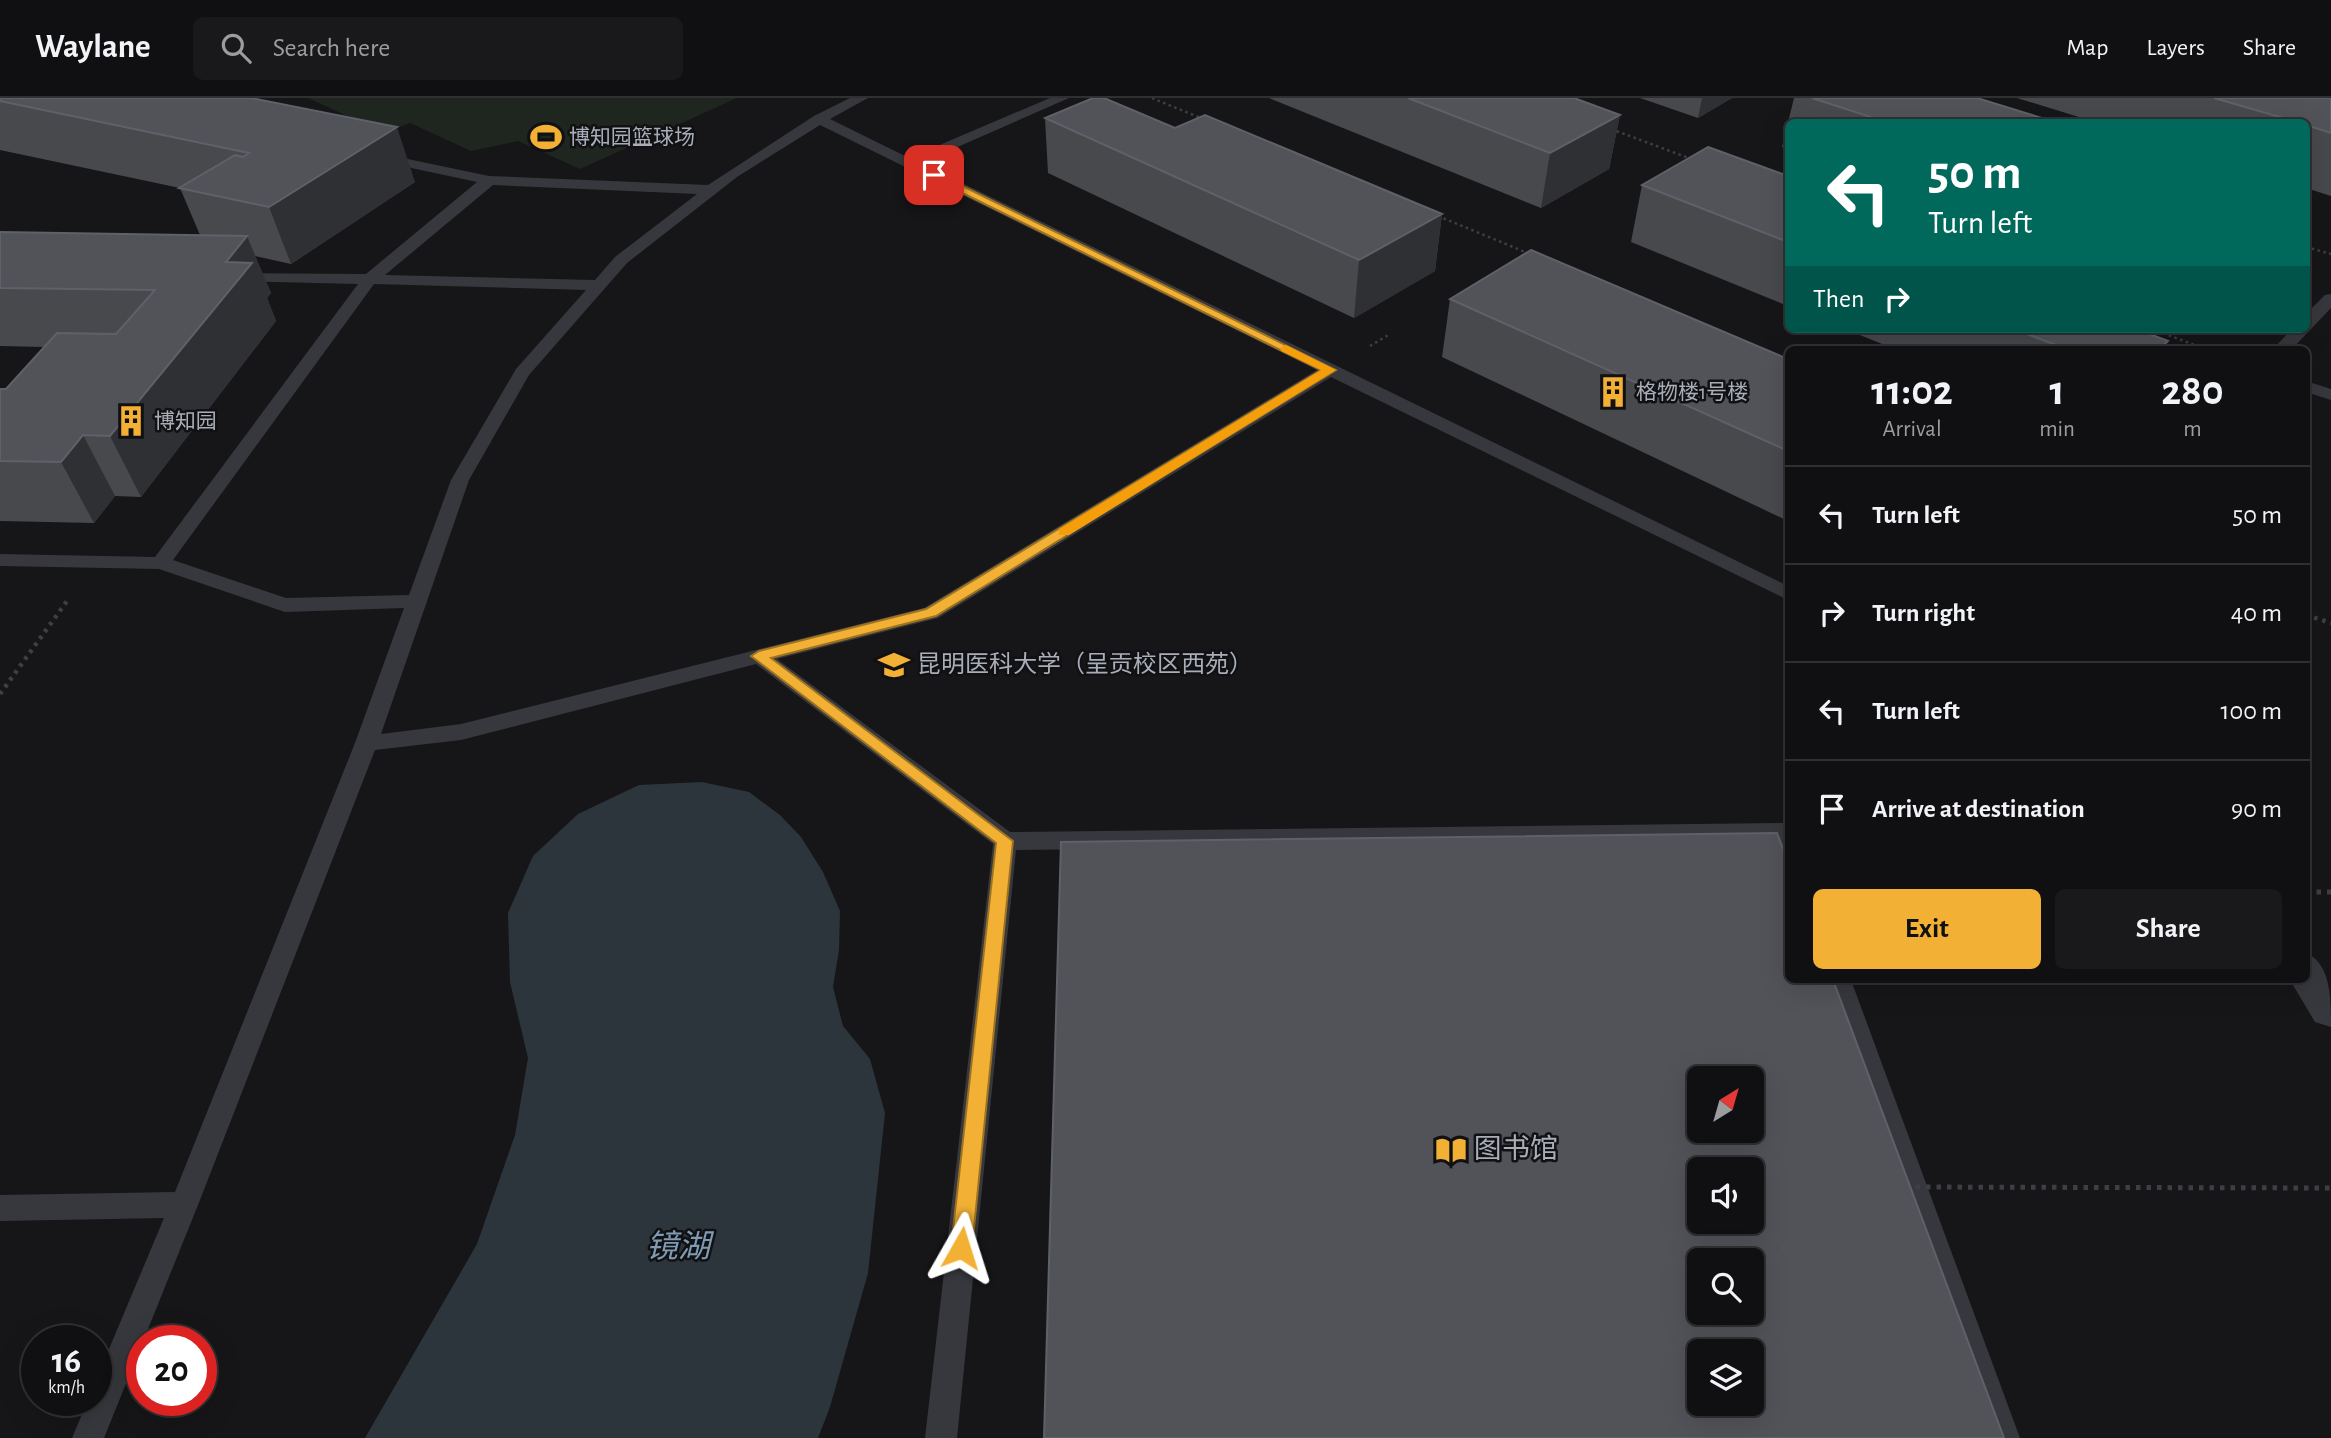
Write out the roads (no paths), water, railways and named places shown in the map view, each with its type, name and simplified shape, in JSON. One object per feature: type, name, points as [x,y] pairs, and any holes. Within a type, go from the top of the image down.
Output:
[{"type":"street","points":[[2310,976],[2331,1009]]},
{"type":"lane","points":[[88,1438],[184,1205],[366,743],[460,480],[522,373],[621,260],[766,151],[819,119],[861,98]]},
{"type":"lane","points":[[909,163],[1062,98]]},
{"type":"lane","points":[[819,119],[1785,593]]},
{"type":"lane","points":[[365,154],[489,180],[711,190]]},
{"type":"lane","points":[[161,563],[370,279],[489,180]]},
{"type":"lane","points":[[219,276],[600,285]]},
{"type":"lane","points":[[2310,320],[2331,299]]},
{"type":"lane","points":[[2285,346],[2298,333]]},
{"type":"lane","points":[[366,743],[461,732],[931,613],[1330,370]]},
{"type":"lane","points":[[2310,387],[2331,395]]},
{"type":"lane","points":[[0,560],[161,563],[285,605],[416,600]]},
{"type":"lane","points":[[759,656],[1005,841],[1785,835]]},
{"type":"lane","points":[[941,1438],[1005,841]]},
{"type":"lane","points":[[1839,983],[2004,1438]]},
{"type":"lane","points":[[0,1208],[184,1205]]},
{"type":"water","name":"镜湖","points":[[702,782],[749,792],[780,815],[801,837],[823,872],[840,911],[839,950],[833,987],[843,1026],[870,1059],[885,1113],[868,1273],[830,1407],[818,1438],[365,1438],[477,1244],[515,1135],[528,1058],[510,982],[508,913],[533,856],[578,814],[639,785]]},
{"type":"place","name":"博知园篮球场","points":[[546,137]]},
{"type":"place","name":"格物楼1号楼","points":[[1613,392]]},
{"type":"place","name":"博知园","points":[[131,421]]},
{"type":"place","name":"昆明医科大学（呈贡校区西苑）","points":[[894,665]]},
{"type":"place","name":"图书馆","points":[[1451,1150]]}]
